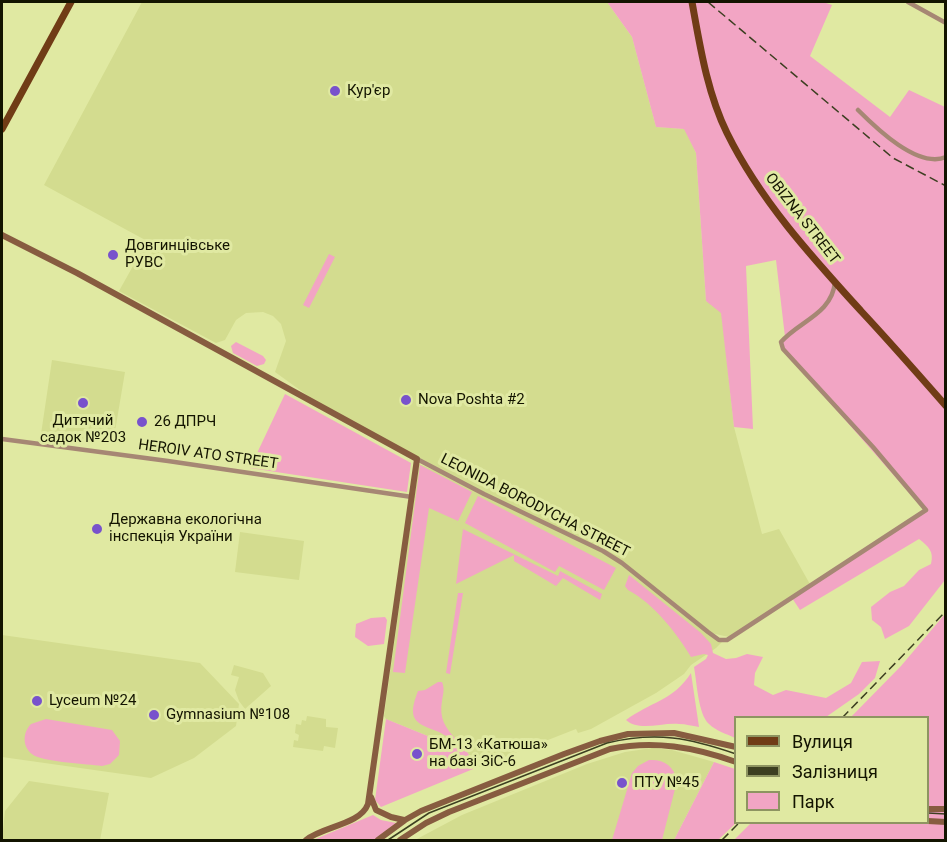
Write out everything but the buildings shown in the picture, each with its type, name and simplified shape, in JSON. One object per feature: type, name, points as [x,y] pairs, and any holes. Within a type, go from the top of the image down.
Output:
[{"type":"main road","points":[[2,129],[71,2]]},
{"type":"main road","name":"OBIZNA STREET","points":[[692,2],[709,85],[727,134],[756,184],[798,239],[945,406]]},
{"type":"street","points":[[908,2],[945,23]]},
{"type":"street","points":[[858,110],[911,153],[933,160],[945,157]]},
{"type":"street","name":"LEONIDA BORODYCHA STREET","points":[[2,235],[77,273],[417,459],[603,551],[641,577],[719,640],[727,640],[926,510],[873,447],[783,349],[781,342],[785,337],[818,313],[831,299],[835,282]]},
{"type":"street","name":"HEROIV ATO STREET","points":[[2,439],[412,497]]},
{"type":"street","points":[[306,840],[316,833],[362,814],[368,804],[417,459]]},
{"type":"street","points":[[378,840],[421,811],[564,754],[613,738],[659,732],[689,735],[734,747]]},
{"type":"street","points":[[400,840],[426,823],[449,812],[610,749],[653,744],[690,749],[734,762]]},
{"type":"street","points":[[370,793],[376,810],[405,820]]},
{"type":"street","points":[[929,808],[945,809]]},
{"type":"street","points":[[929,821],[945,822]]},
{"type":"shaded area","points":[[142,2],[607,2],[632,37],[656,127],[685,129],[696,153],[706,301],[721,307],[734,427],[762,534],[779,529],[811,586],[729,637],[711,633],[723,641],[691,665],[684,674],[656,693],[591,729],[578,733],[576,729],[479,767],[467,752],[386,719],[384,716],[419,464],[451,477],[333,414],[275,372],[286,341],[281,324],[273,316],[263,312],[246,313],[236,320],[225,340],[216,343],[119,291],[147,241],[44,185]]},
{"type":"shaded area","name":"Дитячий садок №203","points":[[52,360],[125,372],[113,443],[41,434]]},
{"type":"shaded area","points":[[240,532],[304,541],[299,580],[235,572]]},
{"type":"shaded area","name":"Gymnasium №108","points":[[2,635],[200,663],[239,704],[236,726],[194,758],[151,778],[2,757]]},
{"type":"shaded area","points":[[234,665],[263,673],[271,686],[245,709],[235,690],[239,677],[231,675]]},
{"type":"shaded area","points":[[307,716],[326,719],[326,727],[338,728],[335,748],[324,746],[323,751],[293,747],[294,740],[298,741],[299,735],[295,733],[296,724],[301,725],[302,720],[306,721]]},
{"type":"shaded area","name":"ПТУ №45","points":[[652,748],[672,750],[714,762],[674,840],[415,840],[462,815],[587,764],[625,752]]},
{"type":"shaded area","points":[[29,781],[109,793],[100,840],[2,840],[5,811]]},
{"type":"green space","points":[[607,2],[823,2],[832,5],[810,56],[890,117],[909,90],[945,107],[945,580],[909,626],[885,639],[881,627],[872,620],[871,607],[890,592],[904,586],[919,570],[931,564],[930,550],[919,539],[800,610],[792,598],[925,511],[783,349],[781,342],[785,337],[776,260],[746,266],[753,429],[734,427],[721,313],[706,301],[696,153],[684,129],[656,127],[632,37]]},
{"type":"green space","points":[[329,254],[335,257],[309,308],[303,305]]},
{"type":"green space","points":[[236,342],[263,356],[266,360],[264,364],[257,366],[233,353],[231,346]]},
{"type":"green space","points":[[285,394],[411,463],[407,492],[250,468]]},
{"type":"green space","points":[[420,465],[472,492],[458,521],[429,508],[405,673],[393,672]]},
{"type":"green space","points":[[478,496],[616,568],[604,590],[559,566],[555,572],[465,523]]},
{"type":"green space","points":[[463,529],[558,576],[560,571],[602,594],[600,600],[563,578],[556,586],[514,561],[514,555],[456,584]]},
{"type":"green space","points":[[629,575],[701,633],[711,644],[713,653],[726,659],[747,654],[763,657],[755,673],[754,685],[773,695],[786,690],[826,698],[851,683],[862,662],[880,661],[875,678],[859,694],[827,716],[734,716],[734,738],[712,726],[702,713],[694,667],[708,655],[691,657],[664,619],[625,586]]},
{"type":"green space","points":[[458,593],[463,593],[450,674],[446,673]]},
{"type":"green space","points":[[945,614],[945,840],[734,840],[750,824],[929,824],[929,716],[852,716],[901,666]]},
{"type":"green space","points":[[385,617],[387,620],[384,644],[368,646],[355,637],[356,624],[371,618]]},
{"type":"green space","points":[[691,673],[699,727],[684,724],[638,725],[626,720],[677,690]]},
{"type":"green space","points":[[442,682],[444,692],[441,707],[442,718],[457,740],[424,726],[415,719],[413,714],[418,691],[425,690]]},
{"type":"green space","points":[[46,719],[112,730],[120,741],[119,755],[110,764],[102,766],[35,756],[26,745],[26,732],[31,724]]},
{"type":"green space","points":[[386,719],[467,752],[478,767],[381,807],[375,800]]},
{"type":"green space","points":[[649,760],[668,764],[677,781],[662,840],[612,840],[632,773],[638,766]]},
{"type":"green space","points":[[714,762],[734,769],[735,824],[718,840],[674,840]]},
{"type":"green space","points":[[373,815],[381,820],[396,823],[374,840],[313,840]]},
{"type":"tram line","points":[[388,840],[429,813],[607,743],[641,737],[673,738],[734,753]]},
{"type":"tram line","points":[[929,813],[946,814]]},
{"type":"railway","points":[[708,2],[893,158],[946,186]]},
{"type":"railway","points":[[844,716],[946,611]]},
{"type":"railway","points":[[722,840],[738,824]]},
{"type":"place","name":"Кур'єр","points":[[335,91]]},
{"type":"place","name":"Довгинцівське РУВС","points":[[113,255]]},
{"type":"place","name":"Nova Poshta #2","points":[[406,400]]},
{"type":"place","name":"Дитячий садок №203","points":[[83,403]]},
{"type":"place","name":"26 ДПРЧ","points":[[142,422]]},
{"type":"place","name":"Державна екологічна інспекція України","points":[[97,529]]},
{"type":"place","name":"Lyceum №24","points":[[37,701]]},
{"type":"place","name":"Gymnasium №108","points":[[154,715]]},
{"type":"place","name":"БМ-13 «Катюша» на базі ЗіС-6","points":[[417,754]]},
{"type":"place","name":"ПТУ №45","points":[[622,783]]}]
